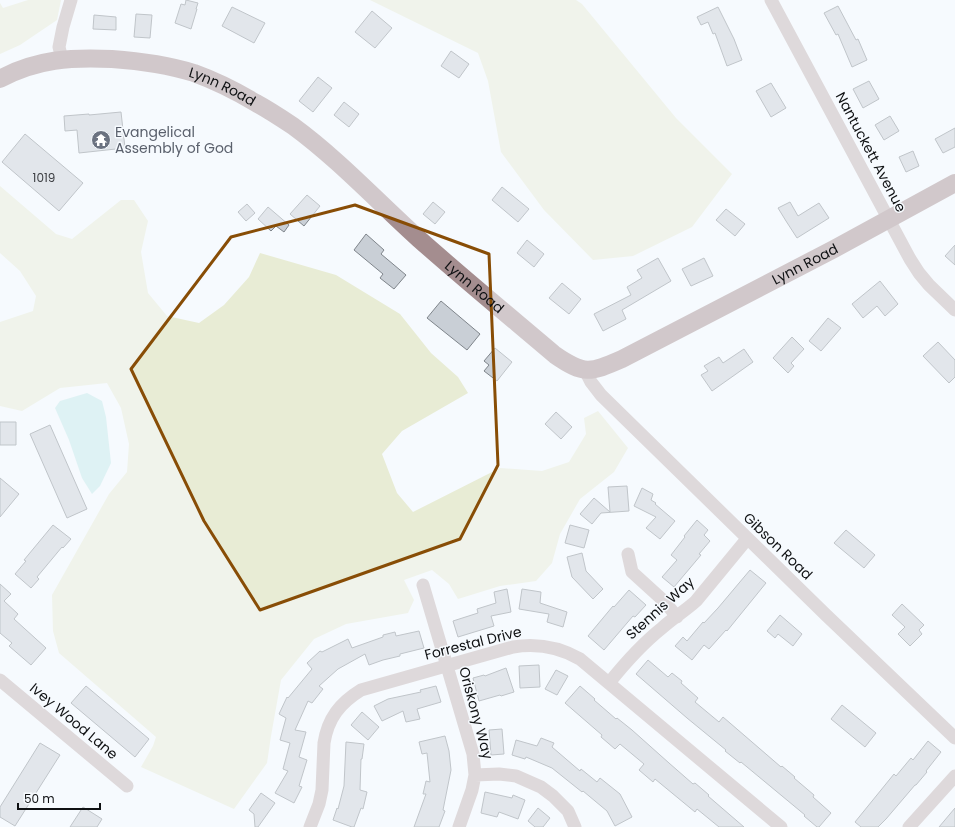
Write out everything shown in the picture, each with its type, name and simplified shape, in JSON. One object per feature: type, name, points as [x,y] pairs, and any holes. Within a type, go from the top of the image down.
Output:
[{"type":"street","points":[[62,59],[59,47],[64,21],[71,0]]},
{"type":"street","name":"Nantuckett Avenue","points":[[771,0],[910,259],[929,285],[955,310]]},
{"type":"street","name":"Lynn Road","points":[[0,79],[32,65],[75,58],[128,60],[161,65],[193,73],[218,82],[260,105],[291,125],[329,156],[442,260],[555,355],[572,366],[585,370],[595,369],[622,359],[955,183]]},
{"type":"street","name":"Gibson Road","points":[[585,370],[591,382],[601,395],[955,738]]},
{"type":"street","name":"Stennis Way","points":[[608,683],[638,649],[662,627],[696,601],[747,538]]},
{"type":"street","points":[[628,554],[632,572],[665,602],[677,617]]},
{"type":"street","name":"Oriskony Way","points":[[423,585],[473,754],[475,775],[472,790],[459,827]]},
{"type":"street","name":"Forrestal Drive","points":[[310,827],[319,804],[322,790],[324,743],[329,724],[335,713],[349,697],[361,690],[512,646],[522,645],[541,645],[557,649],[574,656],[589,666],[774,825]]},
{"type":"street","name":"Ivey Wood Lane","points":[[0,680],[126,786]]},
{"type":"street","points":[[475,775],[499,774],[516,776],[541,787],[553,796],[568,812],[575,827]]},
{"type":"street","points":[[909,827],[955,776]]},
{"type":"highlighted area","points":[[355,205],[489,254],[498,465],[460,539],[260,610],[204,521],[131,369],[231,237]]},
{"type":"green space","points":[[28,0],[61,0],[57,20],[20,45],[0,54],[0,3],[3,8]]},
{"type":"green space","points":[[370,0],[576,0],[582,4],[676,118],[732,174],[692,227],[633,256],[593,260],[544,210],[501,152],[488,81],[478,53]]},
{"type":"green space","points":[[0,186],[56,234],[72,239],[121,200],[134,200],[148,221],[141,252],[148,293],[167,316],[199,323],[224,305],[249,277],[260,253],[336,275],[400,314],[431,353],[458,377],[468,393],[402,431],[382,454],[397,493],[413,512],[500,468],[542,471],[569,462],[586,434],[584,418],[598,411],[628,448],[614,472],[580,499],[560,534],[552,563],[536,581],[500,586],[458,599],[449,584],[432,570],[404,580],[414,600],[408,613],[346,624],[314,639],[281,680],[267,763],[234,809],[141,767],[153,746],[156,737],[59,653],[53,631],[52,595],[109,494],[127,472],[129,444],[121,408],[107,383],[60,388],[22,411],[0,406],[0,322],[33,311],[36,296],[20,271],[0,253]]},
{"type":"water","points":[[87,393],[102,401],[106,417],[111,463],[100,486],[92,494],[82,478],[69,440],[55,408],[60,401]]},
{"type":"building","points":[[186,0],[198,3],[191,29],[175,23],[181,4],[185,5]]},
{"type":"building","points":[[838,6],[856,40],[858,39],[867,60],[852,67],[838,34],[836,35],[824,13]]},
{"type":"building","points":[[232,7],[265,23],[254,43],[222,26]]},
{"type":"building","points":[[718,7],[734,39],[742,60],[727,66],[715,33],[713,34],[708,22],[701,25],[697,17]]},
{"type":"building","points":[[372,11],[392,28],[375,48],[355,32]]},
{"type":"building","points":[[136,14],[152,15],[150,38],[134,37]]},
{"type":"building","points":[[94,15],[116,17],[116,30],[93,29]]},
{"type":"building","points":[[451,51],[469,64],[459,78],[441,66]]},
{"type":"building","points":[[318,77],[332,88],[313,112],[299,101]]},
{"type":"building","points":[[869,81],[879,99],[863,108],[853,89]]},
{"type":"building","points":[[771,83],[786,108],[771,117],[756,91]]},
{"type":"building","points":[[344,102],[359,114],[349,127],[334,115]]},
{"type":"building","name":"Evangelical Assembly of God","points":[[121,112],[125,148],[79,153],[77,130],[65,131],[64,116]]},
{"type":"building","points":[[890,116],[899,131],[884,140],[875,125]]},
{"type":"building","points":[[955,128],[955,147],[943,153],[935,139]]},
{"type":"building","points":[[25,134],[83,183],[59,211],[2,162]]},
{"type":"building","points":[[913,151],[919,166],[906,172],[899,157]]},
{"type":"building","points":[[502,187],[529,209],[518,222],[492,200]]},
{"type":"building","points":[[307,195],[320,206],[304,226],[290,214]]},
{"type":"building","points":[[433,202],[445,212],[435,224],[423,214]]},
{"type":"building","points":[[790,202],[798,216],[819,203],[829,218],[797,238],[778,208]]},
{"type":"building","points":[[247,204],[255,213],[246,221],[238,212]]},
{"type":"building","points":[[268,207],[289,225],[284,232],[276,226],[271,231],[258,219]]},
{"type":"building","points":[[726,209],[745,224],[735,236],[716,220]]},
{"type":"building","points":[[366,234],[384,250],[381,254],[406,275],[394,289],[380,278],[383,274],[354,250]]},
{"type":"building","points":[[527,240],[544,254],[534,267],[517,253]]},
{"type":"building","points":[[955,245],[955,265],[945,256]]},
{"type":"building","points":[[658,258],[671,281],[622,310],[626,319],[603,331],[594,314],[631,295],[627,287],[642,278],[637,270]]},
{"type":"building","points":[[704,258],[713,276],[691,286],[682,269]]},
{"type":"building","points":[[880,281],[898,304],[885,316],[877,306],[863,318],[852,304]]},
{"type":"building","points":[[562,283],[581,299],[569,314],[549,298]]},
{"type":"building","points":[[441,301],[480,334],[467,350],[427,318]]},
{"type":"building","points":[[828,318],[841,328],[821,351],[809,341]]},
{"type":"building","points":[[792,337],[804,349],[791,363],[794,366],[788,373],[773,358]]},
{"type":"building","points":[[938,342],[955,360],[955,377],[949,383],[923,356]]},
{"type":"building","points":[[495,348],[512,362],[497,381],[484,371],[489,365],[484,361]]},
{"type":"building","points":[[744,349],[753,362],[712,391],[701,375],[708,371],[704,366],[719,357],[723,363]]},
{"type":"building","points":[[556,412],[572,427],[561,439],[545,424]]},
{"type":"building","points":[[0,422],[16,422],[16,445],[0,445]]},
{"type":"building","points":[[50,425],[87,509],[67,518],[30,434]]},
{"type":"building","points":[[0,478],[19,494],[0,517]]},
{"type":"building","points":[[627,486],[629,511],[601,513],[592,524],[580,514],[594,498],[610,512],[608,487]]},
{"type":"building","points":[[642,488],[653,494],[651,500],[675,521],[660,539],[646,528],[656,517],[634,506]]},
{"type":"building","points":[[697,520],[708,530],[704,535],[710,541],[699,554],[701,555],[674,587],[662,577],[677,560],[671,555]]},
{"type":"building","points":[[53,525],[71,539],[63,548],[62,547],[37,577],[39,579],[31,588],[15,574],[26,561],[24,560]]},
{"type":"building","points":[[570,525],[589,530],[584,548],[565,543]]},
{"type":"building","points":[[846,530],[875,555],[864,568],[834,543]]},
{"type":"building","points":[[582,553],[586,571],[603,589],[593,599],[572,577],[567,557]]},
{"type":"building","points":[[750,570],[766,583],[727,631],[726,630],[709,649],[704,645],[692,660],[675,646],[683,637],[687,641],[703,622],[704,623],[718,608]]},
{"type":"building","points":[[0,584],[11,594],[4,601],[18,614],[14,619],[46,648],[31,665],[9,646],[12,643],[0,633]]},
{"type":"building","points":[[507,589],[511,612],[491,616],[494,626],[458,637],[453,621],[478,613],[477,609],[496,603],[494,592]]},
{"type":"building","points":[[522,589],[541,592],[540,603],[567,612],[563,627],[547,622],[549,614],[519,609]]},
{"type":"building","points":[[629,590],[646,605],[635,617],[633,616],[604,650],[588,636],[613,606],[614,607]]},
{"type":"building","points":[[902,604],[924,625],[919,630],[922,634],[910,646],[898,634],[905,627],[892,615]]},
{"type":"building","points":[[780,615],[802,634],[793,646],[778,634],[775,638],[767,631]]},
{"type":"building","points":[[419,631],[424,648],[400,654],[400,656],[369,665],[365,654],[338,669],[319,686],[323,689],[312,703],[308,701],[295,730],[306,732],[299,757],[307,760],[299,786],[302,787],[294,803],[275,793],[288,771],[283,769],[290,743],[280,740],[286,718],[279,714],[287,697],[288,698],[312,669],[307,663],[320,651],[322,652],[348,639],[352,648],[383,637],[383,635],[395,632],[396,636]]},
{"type":"building","points":[[648,660],[668,677],[672,673],[682,681],[681,683],[698,698],[695,702],[719,722],[723,717],[781,767],[782,766],[795,777],[794,778],[814,795],[813,797],[831,813],[819,827],[817,827],[804,816],[805,815],[741,762],[740,763],[725,751],[726,750],[636,674]]},
{"type":"building","points":[[539,665],[540,687],[520,688],[519,666]]},
{"type":"building","points":[[506,668],[514,692],[479,701],[473,678],[485,676]]},
{"type":"building","points":[[556,670],[568,676],[557,695],[545,689]]},
{"type":"building","points":[[86,686],[149,739],[135,757],[71,703]]},
{"type":"building","points":[[436,686],[441,702],[417,709],[420,719],[406,722],[403,711],[382,721],[374,706],[388,699],[421,692],[420,690]]},
{"type":"building","points":[[580,686],[616,719],[617,718],[632,730],[693,784],[695,783],[744,827],[719,827],[697,809],[695,812],[655,779],[653,782],[639,770],[644,764],[620,744],[615,749],[601,737],[602,735],[565,703]]},
{"type":"building","points":[[842,705],[876,733],[865,747],[831,719]]},
{"type":"building","points":[[362,712],[379,727],[368,740],[351,725]]},
{"type":"building","points":[[502,729],[504,754],[491,755],[489,730]]},
{"type":"building","points":[[445,736],[449,751],[451,770],[443,810],[445,811],[439,827],[414,827],[426,794],[423,794],[426,781],[430,782],[427,753],[422,754],[419,742]]},
{"type":"building","points":[[541,738],[554,743],[552,747],[580,771],[581,769],[597,782],[600,778],[620,794],[632,817],[615,826],[607,811],[552,768],[526,757],[525,759],[512,755],[516,740],[537,746]]},
{"type":"building","points":[[928,741],[941,752],[926,771],[927,772],[886,819],[878,827],[861,827],[855,822],[894,774],[896,776],[911,758],[913,760]]},
{"type":"building","points":[[346,742],[364,744],[361,759],[360,790],[367,792],[363,809],[361,808],[354,827],[333,820],[337,808],[338,809],[344,786]]},
{"type":"building","points":[[40,743],[60,755],[15,826],[0,817],[0,807]]},
{"type":"building","points":[[485,792],[512,798],[513,795],[525,800],[518,819],[499,812],[497,817],[481,813]]},
{"type":"building","points":[[261,793],[275,803],[258,827],[255,827],[254,814],[249,810]]},
{"type":"building","points":[[83,807],[102,819],[97,827],[70,827]]},
{"type":"building","points":[[538,808],[550,818],[543,827],[535,827],[528,821]]},
{"type":"building","points":[[955,808],[955,827],[939,827]]},
{"type":"place","name":"Evangelical Assembly of God","points":[[101,140]]}]
